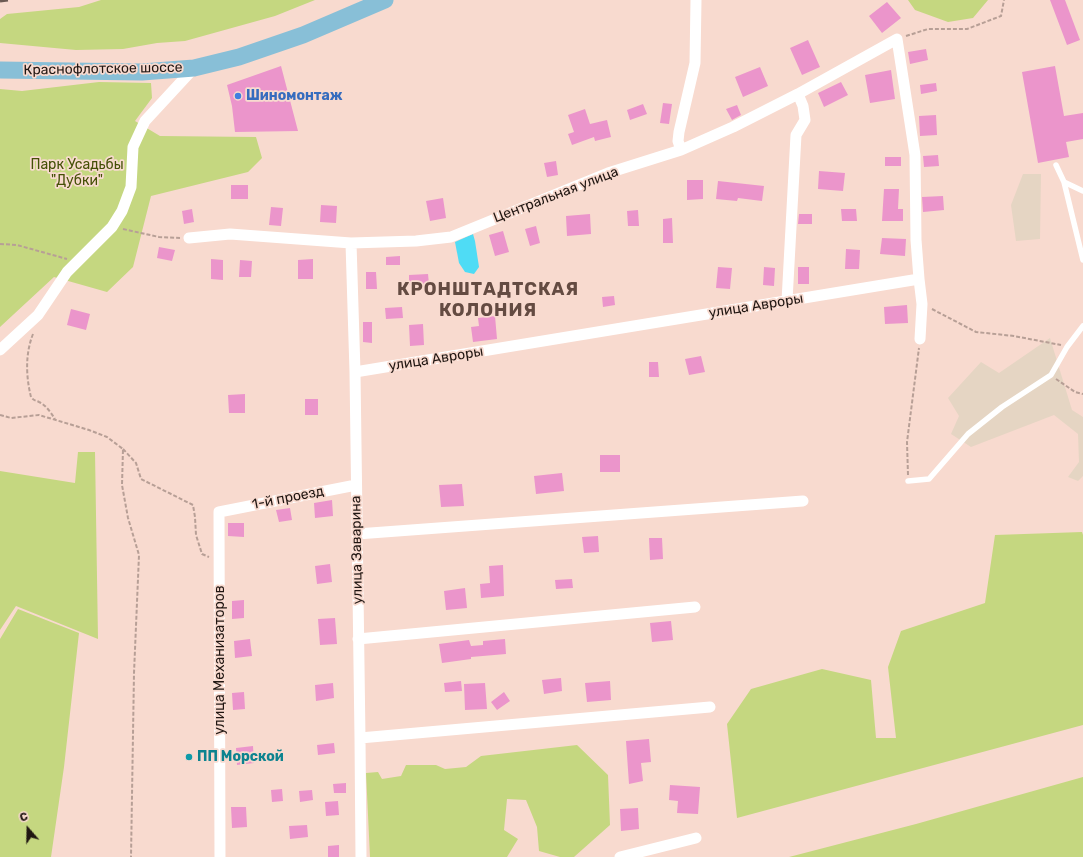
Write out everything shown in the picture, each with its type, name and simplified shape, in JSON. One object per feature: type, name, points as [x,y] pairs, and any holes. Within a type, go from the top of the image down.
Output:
[{"type":"main road","name":"Краснофлотское шоссе","points":[[0,70],[142,72],[194,68],[239,57],[303,35],[385,0]]},
{"type":"street","points":[[681,150],[678,141],[679,132],[695,64],[696,0]]},
{"type":"street","points":[[897,39],[915,155],[916,240],[922,304],[920,339]]},
{"type":"street","name":"Центральная улица","points":[[189,238],[230,234],[351,243],[416,241],[451,236],[608,174],[681,150],[733,127],[798,94],[897,39]]},
{"type":"street","points":[[0,350],[38,315],[67,272],[112,227],[122,211],[131,187],[133,147],[145,121],[194,68]]},
{"type":"street","points":[[787,300],[796,135],[805,120],[803,106],[798,94]]},
{"type":"street","name":"улица Заварина","points":[[351,243],[355,372],[361,857]]},
{"type":"street","name":"улица Авроры","points":[[355,372],[919,279]]},
{"type":"street","name":"1-й проезд","points":[[219,512],[356,485]]},
{"type":"street","points":[[357,534],[803,501]]},
{"type":"street","name":"улица Механизаторов","points":[[219,512],[220,857]]},
{"type":"street","points":[[358,639],[695,607]]},
{"type":"street","points":[[360,738],[710,707]]},
{"type":"street","points":[[620,857],[696,838]]},
{"type":"lane","points":[[1056,165],[1064,182],[1083,260]]},
{"type":"lane","points":[[1064,182],[1083,191]]},
{"type":"lane","points":[[908,481],[929,479],[968,434],[1002,407],[1051,375],[1067,347],[1083,326]]},
{"type":"path","points":[[897,39],[928,29],[967,29],[1001,16],[1004,0]]},
{"type":"path","points":[[112,227],[159,237],[189,238]]},
{"type":"path","points":[[0,244],[17,245],[36,249],[76,262]]},
{"type":"path","points":[[922,304],[976,332],[1014,336],[1056,343],[1067,347]]},
{"type":"path","points":[[38,315],[36,328],[30,341],[27,371],[29,390],[33,401],[40,402],[50,412],[55,420]]},
{"type":"path","points":[[908,481],[907,442],[920,339]]},
{"type":"path","points":[[1051,375],[1075,392],[1083,394]]},
{"type":"path","points":[[0,415],[11,418],[39,415],[107,437],[123,449],[136,463],[141,479],[193,505],[196,535],[202,554],[219,559]]},
{"type":"path","points":[[123,449],[122,485],[128,518],[139,554],[134,673],[131,857]]},
{"type":"shaded area","points":[[1023,174],[1041,174],[1040,239],[1016,241],[1011,205]]},
{"type":"shaded area","points":[[1050,338],[1072,410],[1083,417],[1083,476],[1078,481],[1068,477],[1079,462],[1078,434],[1054,415],[971,447],[951,434],[959,416],[948,398],[981,362],[999,373]]},
{"type":"green space","points":[[101,0],[315,0],[275,16],[185,41],[157,43],[123,49],[76,50],[0,43],[0,19],[7,14],[79,7]]},
{"type":"green space","points":[[908,0],[988,0],[973,18],[948,22],[915,10]]},
{"type":"green space","name":"Парк Усадьбы \"Дубки\"","points":[[99,82],[151,83],[152,98],[135,121],[160,136],[256,137],[262,158],[248,172],[151,196],[133,267],[107,292],[54,277],[0,327],[0,89],[22,91]]},
{"type":"green space","points":[[78,452],[95,452],[98,639],[16,606],[0,630],[0,471],[75,483]]},
{"type":"green space","points":[[1082,532],[1083,725],[737,818],[727,724],[751,689],[822,669],[871,680],[876,738],[896,738],[888,667],[901,631],[985,603],[995,535]]},
{"type":"green space","points":[[18,609],[79,633],[64,767],[51,857],[0,857],[0,639]]},
{"type":"green space","points":[[577,745],[608,775],[610,825],[574,857],[560,857],[539,851],[537,827],[526,800],[507,799],[504,830],[518,839],[507,857],[370,857],[366,773],[378,772],[382,779],[401,776],[406,765],[436,765],[445,769],[466,767],[481,756]]},
{"type":"green space","points":[[1083,777],[1083,857],[789,857],[916,824]]},
{"type":"water","points":[[473,234],[479,267],[474,274],[465,272],[459,263],[455,242]]},
{"type":"building","points":[[1050,0],[1065,0],[1080,40],[1067,45]]},
{"type":"building","points":[[887,2],[901,18],[882,33],[869,16]]},
{"type":"building","points":[[808,40],[820,67],[802,75],[790,48]]},
{"type":"building","points":[[926,49],[928,60],[910,64],[908,52]]},
{"type":"building","points":[[281,66],[298,131],[235,132],[232,106],[227,85]]},
{"type":"building","points":[[1055,66],[1064,116],[1083,113],[1083,139],[1066,142],[1069,157],[1038,163],[1022,72]]},
{"type":"building","points":[[760,67],[768,86],[743,97],[735,77]]},
{"type":"building","points":[[891,70],[895,99],[870,103],[865,75]]},
{"type":"building","points":[[841,82],[848,95],[824,107],[818,93]]},
{"type":"building","points":[[936,83],[937,91],[921,94],[920,85]]},
{"type":"building","points":[[663,103],[672,104],[669,124],[660,123]]},
{"type":"building","points":[[643,104],[647,114],[630,120],[627,110]]},
{"type":"building","points":[[737,105],[741,115],[732,120],[726,109]]},
{"type":"building","points":[[585,109],[590,124],[607,120],[611,137],[595,141],[594,137],[572,145],[568,134],[574,132],[568,115]]},
{"type":"building","points":[[936,115],[937,135],[920,136],[919,116]]},
{"type":"building","points":[[938,155],[939,166],[924,167],[923,156]]},
{"type":"building","points":[[885,157],[901,157],[901,166],[885,166]]},
{"type":"building","points":[[556,161],[558,175],[547,177],[544,163]]},
{"type":"building","points":[[819,171],[845,173],[843,191],[818,189]]},
{"type":"building","points":[[687,180],[703,180],[703,199],[687,200]]},
{"type":"building","points":[[718,181],[764,186],[762,201],[738,198],[737,201],[716,199]]},
{"type":"building","points":[[231,185],[248,185],[248,199],[231,199]]},
{"type":"building","points":[[884,189],[899,189],[898,209],[903,209],[903,221],[882,221]]},
{"type":"building","points":[[943,196],[944,210],[923,212],[922,197]]},
{"type":"building","points":[[443,198],[446,218],[430,221],[426,201]]},
{"type":"building","points":[[321,205],[337,206],[336,223],[320,222]]},
{"type":"building","points":[[271,207],[283,208],[281,226],[269,225]]},
{"type":"building","points":[[192,209],[194,222],[184,224],[182,211]]},
{"type":"building","points":[[841,209],[856,209],[857,221],[842,221]]},
{"type":"building","points":[[638,210],[639,226],[628,226],[627,211]]},
{"type":"building","points":[[590,214],[591,234],[567,236],[566,216]]},
{"type":"building","points":[[799,214],[812,214],[812,224],[798,224]]},
{"type":"building","points":[[672,218],[673,243],[663,243],[663,219]]},
{"type":"building","points":[[536,226],[540,243],[530,246],[525,229]]},
{"type":"building","points":[[503,231],[509,252],[495,256],[489,235]]},
{"type":"building","points":[[882,238],[906,239],[905,256],[880,254]]},
{"type":"building","points":[[159,247],[175,250],[172,261],[157,258]]},
{"type":"building","points":[[846,249],[860,250],[859,269],[845,269]]},
{"type":"building","points":[[400,256],[400,265],[386,265],[386,257]]},
{"type":"building","points":[[211,259],[223,260],[223,280],[211,279]]},
{"type":"building","points":[[313,259],[313,279],[298,279],[298,260]]},
{"type":"building","points":[[240,260],[252,261],[251,277],[239,277]]},
{"type":"building","points":[[718,267],[732,268],[730,289],[716,288]]},
{"type":"building","points":[[764,267],[775,268],[774,286],[763,285]]},
{"type":"building","points":[[798,267],[809,267],[809,284],[798,284]]},
{"type":"building","points":[[366,272],[376,272],[377,289],[366,289]]},
{"type":"building","points":[[428,274],[429,284],[409,285],[409,275]]},
{"type":"building","points":[[614,296],[615,305],[603,307],[602,297]]},
{"type":"building","points":[[907,305],[908,323],[885,324],[884,307]]},
{"type":"building","points":[[402,307],[403,318],[386,319],[385,308]]},
{"type":"building","points":[[71,309],[90,314],[86,330],[67,325]]},
{"type":"building","points":[[495,316],[497,339],[473,342],[471,327],[479,326],[478,318]]},
{"type":"building","points":[[363,322],[372,322],[372,343],[363,342]]},
{"type":"building","points":[[423,324],[424,345],[410,346],[409,325]]},
{"type":"building","points":[[701,356],[705,372],[689,375],[685,359]]},
{"type":"building","points":[[649,362],[658,362],[659,377],[649,377]]},
{"type":"building","points":[[245,394],[245,413],[229,413],[228,395]]},
{"type":"building","points":[[305,399],[318,399],[318,415],[305,415]]},
{"type":"building","points":[[600,455],[620,455],[620,472],[600,472]]},
{"type":"building","points":[[562,473],[564,491],[536,494],[534,476]]},
{"type":"building","points":[[462,484],[464,506],[441,507],[439,485]]},
{"type":"building","points":[[332,500],[333,516],[315,518],[314,503]]},
{"type":"building","points":[[290,508],[292,520],[279,522],[276,510]]},
{"type":"building","points":[[228,523],[244,523],[244,537],[228,536]]},
{"type":"building","points":[[598,536],[599,552],[584,553],[582,537]]},
{"type":"building","points":[[649,538],[662,538],[663,559],[650,560]]},
{"type":"building","points":[[330,564],[332,582],[317,584],[315,566]]},
{"type":"building","points":[[503,565],[504,596],[481,598],[480,584],[490,583],[489,566]]},
{"type":"building","points":[[572,579],[573,588],[556,589],[555,580]]},
{"type":"building","points":[[465,588],[467,608],[446,610],[444,591]]},
{"type":"building","points":[[244,600],[244,618],[232,619],[232,601]]},
{"type":"building","points":[[335,618],[337,644],[320,645],[318,619]]},
{"type":"building","points":[[671,621],[673,640],[652,642],[650,623]]},
{"type":"building","points":[[250,639],[252,656],[235,658],[234,641]]},
{"type":"building","points":[[505,639],[506,654],[471,657],[471,659],[442,663],[439,644],[469,640],[471,646],[483,645],[483,641]]},
{"type":"building","points":[[561,678],[562,691],[544,694],[542,680]]},
{"type":"building","points":[[461,681],[462,691],[445,692],[444,683]]},
{"type":"building","points":[[610,681],[611,700],[587,702],[585,683]]},
{"type":"building","points":[[333,683],[334,698],[316,701],[315,685]]},
{"type":"building","points":[[485,683],[487,709],[465,710],[464,684]]},
{"type":"building","points":[[244,692],[245,709],[233,710],[232,693]]},
{"type":"building","points":[[504,692],[510,701],[497,710],[491,702]]},
{"type":"building","points":[[649,739],[651,762],[641,763],[643,781],[629,784],[626,741]]},
{"type":"building","points":[[334,743],[335,753],[318,755],[317,745]]},
{"type":"building","points":[[253,746],[254,763],[237,765],[236,748]]},
{"type":"building","points":[[346,783],[346,793],[334,793],[333,784]]},
{"type":"building","points":[[670,785],[700,787],[698,814],[677,813],[678,801],[669,800]]},
{"type":"building","points":[[282,789],[283,801],[272,802],[271,790]]},
{"type":"building","points":[[312,790],[313,800],[300,802],[299,791]]},
{"type":"building","points":[[338,801],[339,815],[326,816],[325,802]]},
{"type":"building","points":[[231,807],[246,807],[247,827],[232,828]]},
{"type":"building","points":[[638,808],[639,829],[621,831],[620,809]]},
{"type":"building","points":[[307,825],[308,837],[290,839],[289,826]]},
{"type":"building","points":[[339,845],[339,857],[328,857],[328,846]]},
{"type":"railway","points":[[0,1],[9,0]]},
{"type":"place","name":"Шиномонтаж","points":[[238,96]]},
{"type":"place","name":"ПП Морской","points":[[189,757]]},
{"type":"district","name":"КРОНШТАДТСКАЯ КОЛОНИЯ","points":[[488,300]]}]
